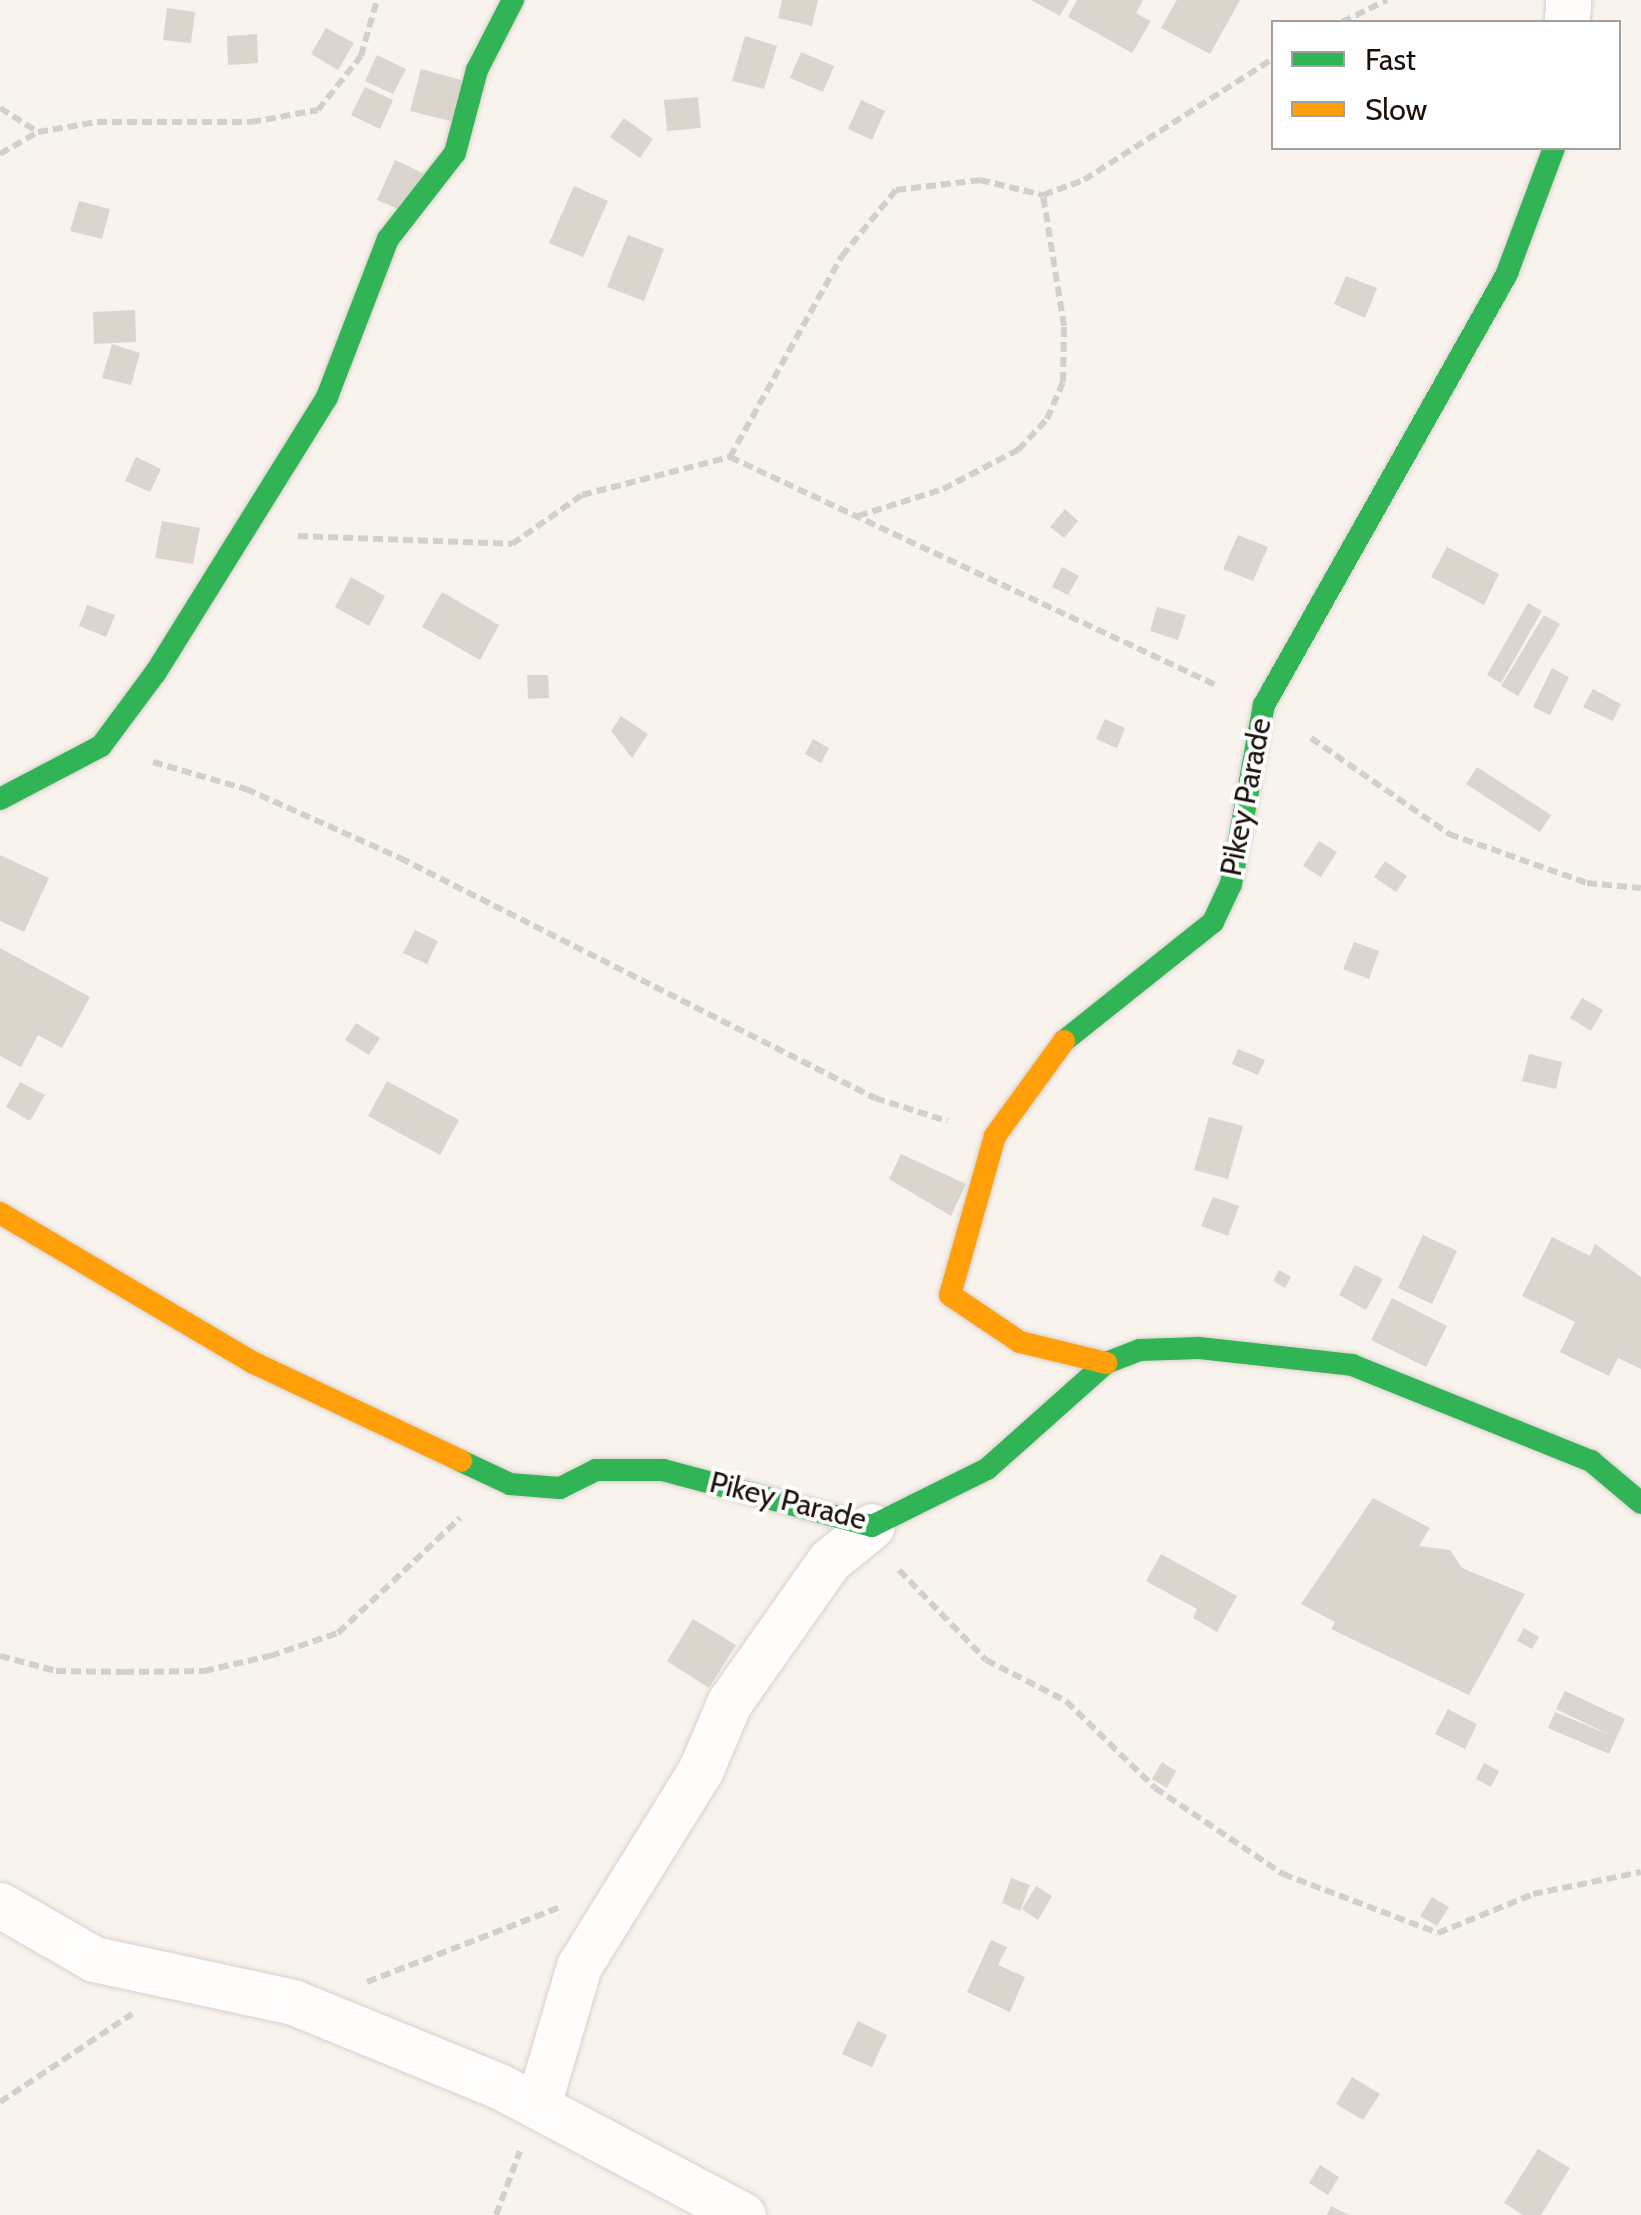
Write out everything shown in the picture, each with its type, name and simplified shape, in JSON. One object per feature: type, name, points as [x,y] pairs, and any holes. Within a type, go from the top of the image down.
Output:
[{"type":"street","points":[[0,800],[101,746],[228,554],[326,397],[388,238],[455,153],[477,70],[513,0]]},
{"type":"street","name":"Pikey Parade","points":[[1106,1362],[1020,1342],[950,1295],[996,1136],[1047,1054],[1212,922],[1231,884],[1264,706],[1507,273],[1553,150]]},
{"type":"street","name":"Pikey Parade","points":[[0,1213],[254,1364],[510,1484],[560,1488],[596,1470],[664,1470],[872,1526],[987,1469],[1106,1362],[1140,1350],[1199,1348],[1352,1365],[1590,1461],[1641,1503]]},
{"type":"street","points":[[538,2105],[578,1966],[702,1770],[729,1703],[829,1561],[872,1526]]},
{"type":"street","points":[[0,1905],[94,1959],[293,2002],[538,2105],[743,2215]]},
{"type":"path","points":[[0,154],[38,132],[318,110],[361,56],[377,0]]},
{"type":"path","points":[[1346,20],[1387,0]]},
{"type":"path","points":[[730,456],[842,256],[896,190],[980,180],[1043,195],[1084,180],[1271,60]]},
{"type":"path","points":[[0,108],[38,132]]},
{"type":"path","points":[[857,516],[958,481],[1018,450],[1047,420],[1063,382],[1064,326],[1043,195]]},
{"type":"path","points":[[228,554],[295,536],[512,544],[582,495],[730,456],[1264,706],[1450,834],[1586,883],[1641,888]]},
{"type":"path","points":[[101,746],[246,789],[875,1098],[996,1136]]},
{"type":"path","points":[[0,1656],[56,1671],[124,1672],[204,1672],[270,1656],[338,1633],[424,1548],[510,1484]]},
{"type":"path","points":[[872,1526],[946,1628],[1066,1702],[1155,1788],[1283,1874],[1438,1933],[1533,1894],[1641,1872]]},
{"type":"path","points":[[293,2002],[388,1976],[567,1904]]},
{"type":"path","points":[[0,2102],[197,1980]]},
{"type":"path","points":[[496,2215],[538,2105]]},
{"type":"building","points":[[782,0],[818,0],[812,26],[778,18]]},
{"type":"building","points":[[1031,0],[1069,0],[1060,16]]},
{"type":"building","points":[[1077,0],[1143,0],[1136,13],[1151,21],[1132,53],[1068,17]]},
{"type":"building","points":[[1177,0],[1240,0],[1210,54],[1161,28]]},
{"type":"building","points":[[167,8],[195,12],[191,43],[163,40]]},
{"type":"building","points":[[326,28],[354,43],[338,70],[311,54]]},
{"type":"building","points":[[257,34],[258,63],[228,65],[227,36]]},
{"type":"building","points":[[745,36],[777,46],[764,89],[732,81]]},
{"type":"building","points":[[801,52],[834,66],[823,92],[790,78]]},
{"type":"building","points":[[377,55],[406,69],[393,94],[365,81]]},
{"type":"building","points":[[421,69],[465,81],[454,122],[410,111]]},
{"type":"building","points":[[365,87],[393,100],[380,129],[351,115]]},
{"type":"building","points":[[698,97],[701,128],[667,131],[664,100]]},
{"type":"building","points":[[861,100],[885,111],[872,140],[848,129]]},
{"type":"building","points":[[624,118],[653,139],[640,158],[610,137]]},
{"type":"building","points":[[395,160],[427,175],[410,214],[377,200]]},
{"type":"building","points":[[574,186],[608,201],[583,257],[549,243]]},
{"type":"building","points":[[79,201],[110,209],[102,239],[70,231]]},
{"type":"building","points":[[628,235],[664,249],[644,301],[607,287]]},
{"type":"building","points":[[1346,276],[1377,288],[1365,318],[1334,304]]},
{"type":"building","points":[[135,310],[136,342],[94,344],[93,312]]},
{"type":"building","points":[[112,344],[140,353],[131,385],[102,378]]},
{"type":"building","points":[[136,457],[161,469],[150,492],[125,481]]},
{"type":"building","points":[[1065,509],[1078,521],[1064,538],[1050,527]]},
{"type":"building","points":[[162,521],[200,528],[193,564],[155,558]]},
{"type":"building","points":[[1238,535],[1268,547],[1253,581],[1223,569]]},
{"type":"building","points":[[1447,547],[1499,574],[1484,605],[1431,577]]},
{"type":"building","points":[[1062,567],[1079,576],[1068,595],[1052,587]]},
{"type":"building","points":[[351,577],[385,596],[369,626],[335,607]]},
{"type":"building","points":[[442,592],[499,625],[480,660],[422,627]]},
{"type":"building","points":[[1528,603],[1542,611],[1501,683],[1487,675]]},
{"type":"building","points":[[87,605],[115,615],[106,637],[79,626]]},
{"type":"building","points":[[1157,607],[1186,615],[1178,640],[1150,631]]},
{"type":"building","points":[[1544,615],[1560,624],[1518,696],[1501,686]]},
{"type":"building","points":[[1552,668],[1569,677],[1550,715],[1533,707]]},
{"type":"building","points":[[527,675],[548,675],[549,698],[528,699]]},
{"type":"building","points":[[1593,689],[1621,704],[1613,721],[1583,707]]},
{"type":"building","points":[[621,716],[648,734],[632,758],[611,731]]},
{"type":"building","points":[[1105,719],[1125,728],[1117,748],[1096,739]]},
{"type":"building","points":[[813,739],[829,748],[821,763],[805,754]]},
{"type":"building","points":[[1477,767],[1551,815],[1540,832],[1466,784]]},
{"type":"building","points":[[1319,841],[1337,852],[1321,877],[1303,866]]},
{"type":"building","points":[[0,855],[49,878],[24,932],[0,921]]},
{"type":"building","points":[[1385,861],[1407,876],[1396,892],[1374,877]]},
{"type":"building","points":[[415,930],[438,941],[427,964],[403,953]]},
{"type":"building","points":[[1354,942],[1379,951],[1369,979],[1343,969]]},
{"type":"building","points":[[0,948],[90,997],[62,1048],[38,1035],[21,1067],[0,1056]]},
{"type":"building","points":[[1582,998],[1603,1010],[1591,1031],[1570,1018]]},
{"type":"building","points":[[356,1023],[380,1038],[369,1055],[345,1040]]},
{"type":"building","points":[[1238,1049],[1265,1060],[1258,1075],[1232,1064]]},
{"type":"building","points":[[1529,1054],[1562,1062],[1556,1089],[1522,1081]]},
{"type":"building","points":[[387,1081],[459,1120],[440,1155],[368,1116]]},
{"type":"building","points":[[20,1082],[45,1095],[30,1121],[6,1107]]},
{"type":"building","points":[[1209,1117],[1243,1126],[1228,1179],[1194,1170]]},
{"type":"building","points":[[901,1154],[966,1184],[951,1216],[889,1179]]},
{"type":"building","points":[[1213,1197],[1239,1206],[1228,1236],[1201,1226]]},
{"type":"building","points":[[1423,1235],[1457,1251],[1432,1304],[1398,1288]]},
{"type":"building","points":[[1552,1237],[1590,1256],[1595,1244],[1641,1277],[1641,1369],[1618,1358],[1609,1376],[1560,1352],[1575,1322],[1522,1296]]},
{"type":"building","points":[[1355,1265],[1383,1279],[1366,1310],[1339,1295]]},
{"type":"building","points":[[1279,1270],[1291,1277],[1285,1288],[1273,1281]]},
{"type":"building","points":[[1392,1298],[1447,1326],[1426,1367],[1371,1340]]},
{"type":"building","points":[[1373,1498],[1430,1528],[1419,1546],[1450,1550],[1462,1568],[1525,1594],[1469,1695],[1331,1629],[1335,1622],[1301,1604]]},
{"type":"building","points":[[1161,1554],[1237,1596],[1217,1632],[1193,1618],[1197,1609],[1146,1581]]},
{"type":"building","points":[[693,1619],[736,1645],[709,1688],[667,1661]]},
{"type":"building","points":[[1524,1628],[1539,1637],[1532,1649],[1517,1641]]},
{"type":"building","points":[[1565,1691],[1625,1719],[1609,1754],[1548,1728],[1555,1712],[1610,1735],[1556,1709]]},
{"type":"building","points":[[1448,1709],[1477,1724],[1465,1749],[1435,1734]]},
{"type":"building","points":[[1162,1762],[1176,1771],[1167,1788],[1152,1779]]},
{"type":"building","points":[[1484,1763],[1499,1771],[1491,1787],[1476,1779]]},
{"type":"building","points":[[1011,1878],[1030,1885],[1020,1911],[1002,1903]]},
{"type":"building","points":[[1036,1886],[1052,1896],[1038,1920],[1022,1909]]},
{"type":"building","points":[[1432,1897],[1449,1907],[1437,1926],[1420,1916]]},
{"type":"building","points":[[991,1940],[1007,1947],[998,1965],[1025,1977],[1010,2012],[967,1992]]},
{"type":"building","points":[[858,2021],[887,2035],[872,2067],[842,2054]]},
{"type":"building","points":[[1352,2077],[1380,2094],[1363,2120],[1336,2104]]},
{"type":"building","points":[[1538,2149],[1570,2168],[1541,2215],[1523,2215],[1504,2203]]},
{"type":"building","points":[[1320,2165],[1339,2177],[1328,2195],[1309,2183]]},
{"type":"building","points":[[1331,2206],[1349,2215],[1327,2215]]},
{"type":"traffic: fast","points":[[0,799],[101,746],[156,672],[327,397],[388,239],[455,153],[477,70],[513,0]]},
{"type":"traffic: fast","points":[[1064,1041],[1213,922],[1231,884],[1264,705],[1507,273],[1553,150]]},
{"type":"traffic: fast","points":[[461,1461],[510,1484],[560,1488],[596,1470],[663,1470],[872,1526],[987,1469],[1106,1363],[1140,1350],[1199,1348],[1352,1365],[1591,1461],[1641,1503]]},
{"type":"traffic: slow","points":[[1064,1041],[995,1136],[950,1295],[1020,1342],[1106,1363]]},
{"type":"traffic: slow","points":[[0,1213],[254,1363],[461,1461]]}]
